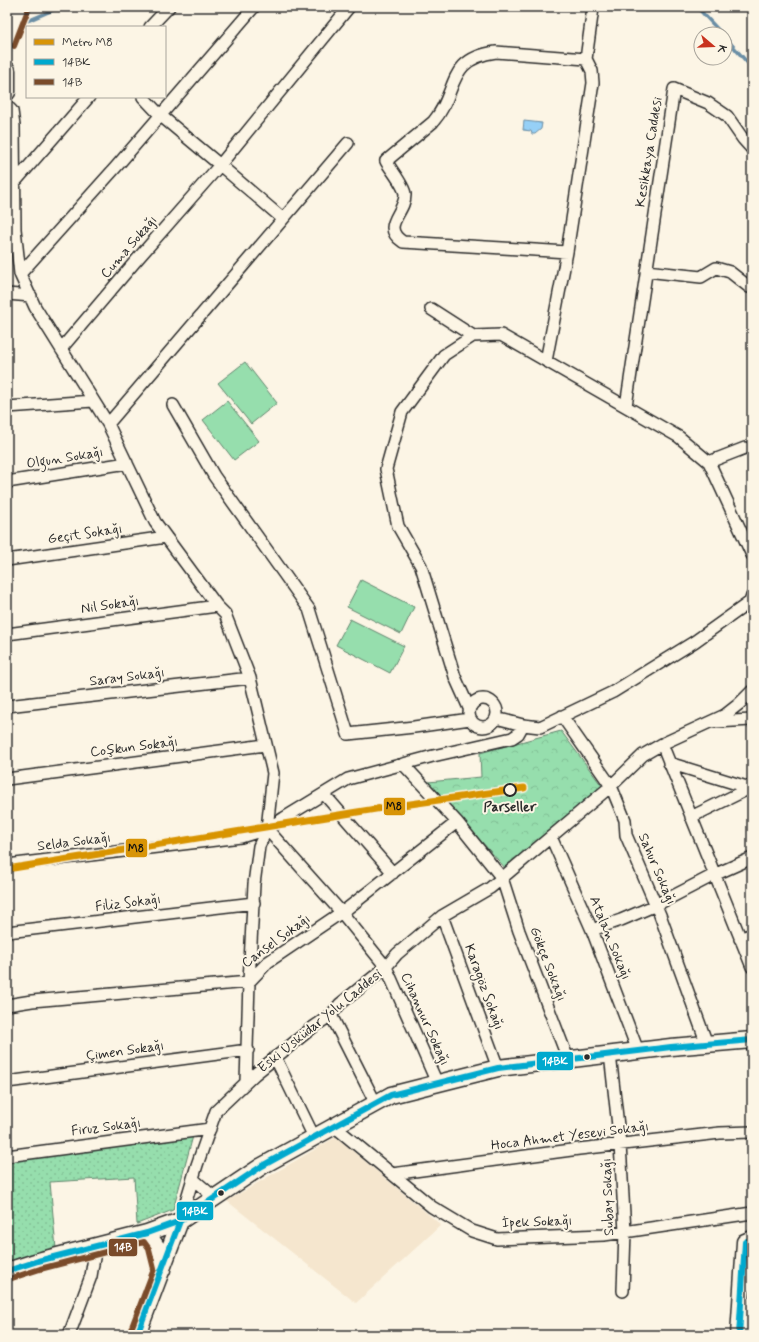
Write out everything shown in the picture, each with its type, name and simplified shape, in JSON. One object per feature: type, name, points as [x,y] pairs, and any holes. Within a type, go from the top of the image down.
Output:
[{"type":"street","points":[[7,43],[21,7]]},
{"type":"street","points":[[151,26],[168,7]]},
{"type":"street","points":[[20,274],[254,7]]},
{"type":"street","name":"Cuma Sokağı","points":[[61,348],[220,165],[349,7]]},
{"type":"street","points":[[546,361],[567,252],[593,83],[592,71],[586,59],[593,8]]},
{"type":"street","points":[[567,252],[402,242],[397,239],[392,228],[393,222],[404,200],[405,194],[403,188],[386,162],[438,117],[443,110],[456,76],[468,62],[476,57],[485,53],[496,52],[586,59]]},
{"type":"street","points":[[7,70],[7,92]]},
{"type":"street","name":"Kesikkaya Caddesi","points":[[626,406],[674,89],[708,103],[727,116],[752,149]]},
{"type":"street","points":[[15,182],[88,98]]},
{"type":"street","points":[[144,98],[160,115],[283,220]]},
{"type":"street","points":[[7,106],[12,111],[14,126],[15,182],[11,228],[20,274],[35,306],[108,424],[154,522],[217,606],[225,614],[250,678],[265,746],[273,773],[268,829],[259,846],[254,884],[246,1082]]},
{"type":"street","points":[[108,424],[348,143]]},
{"type":"street","points":[[646,271],[701,278],[716,268],[730,272],[749,287]]},
{"type":"street","points":[[7,294],[30,296]]},
{"type":"street","points":[[431,309],[473,336]]},
{"type":"street","points":[[469,714],[476,700],[488,699],[496,707],[496,718],[489,726],[478,727],[469,714],[455,677],[421,566],[398,526],[386,469],[402,412],[444,354],[473,336],[501,335],[679,437],[709,462],[752,555]]},
{"type":"street","points":[[7,407],[94,400]]},
{"type":"street","points":[[173,405],[214,476],[309,609],[348,734],[414,727],[469,714]]},
{"type":"street","points":[[709,462],[745,448]]},
{"type":"street","name":"Olgun Sokağı","points":[[7,482],[127,464]]},
{"type":"street","name":"Geçit Sokağı","points":[[7,560],[166,537]]},
{"type":"street","points":[[496,718],[523,726],[540,727],[613,692],[694,642],[750,602],[752,596]]},
{"type":"street","name":"Nil Sokağı","points":[[7,634],[217,606]]},
{"type":"street","name":"Saray Sokağı","points":[[7,706],[250,678]]},
{"type":"street","name":"Eski Üsküdar Yolu Caddesi","points":[[137,1335],[180,1221],[216,1111],[275,1057],[331,1015],[340,1004],[386,967],[397,954],[442,916],[490,888],[611,786],[643,755],[662,744],[725,715],[752,691]]},
{"type":"street","name":"Sahur Sokağı","points":[[562,716],[611,786],[625,820],[626,835],[656,905],[708,1044]]},
{"type":"street","points":[[710,722],[722,723],[752,720]]},
{"type":"street","points":[[268,829],[348,779],[433,756],[512,738],[518,734],[523,726]]},
{"type":"street","points":[[662,744],[752,968]]},
{"type":"street","name":"Coşkun Sokağı","points":[[7,779],[265,746]]},
{"type":"street","points":[[669,763],[750,788],[691,817]]},
{"type":"street","points":[[403,764],[457,822],[502,878]]},
{"type":"street","points":[[324,794],[393,873]]},
{"type":"street","name":"Cansel Sokağı","points":[[7,1005],[32,1001],[249,982],[268,962],[342,913],[457,822]]},
{"type":"street","points":[[268,829],[342,913]]},
{"type":"street","name":"Selda Sokağı","points":[[7,865],[241,837],[268,829]]},
{"type":"street","name":"Atalan Sokağı","points":[[551,836],[592,930],[638,1051]]},
{"type":"street","points":[[592,930],[621,920],[656,905],[714,874],[752,858]]},
{"type":"street","name":"Gökçe Sokağı","points":[[502,878],[519,931],[568,1059]]},
{"type":"street","name":"Filiz Sokağı","points":[[7,932],[254,903]]},
{"type":"street","name":"Cihannur Sokağı","points":[[342,913],[386,967],[438,1083]]},
{"type":"street","name":"Karagöz Sokağı","points":[[442,916],[498,1068]]},
{"type":"street","points":[[740,939],[752,934]]},
{"type":"street","points":[[331,1015],[376,1104]]},
{"type":"street","points":[[7,1271],[38,1261],[146,1233],[180,1221],[262,1166],[392,1095],[498,1068],[610,1054],[752,1040]]},
{"type":"street","name":"Çimen Sokağı","points":[[7,1082],[248,1050]]},
{"type":"street","name":"Subay Sokağı","points":[[610,1054],[620,1144],[625,1232],[623,1291]]},
{"type":"street","points":[[275,1057],[314,1137]]},
{"type":"street","name":"İpek Sokağı","points":[[334,1126],[432,1207],[472,1231],[497,1239],[604,1235],[752,1213]]},
{"type":"street","name":"Firuz Sokağı","points":[[7,1156],[210,1129]]},
{"type":"street","name":"Hoca Ahmet Yesevi Sokağı","points":[[392,1174],[620,1144],[720,1133],[752,1132]]},
{"type":"street","points":[[193,1179],[215,1198]]},
{"type":"street","points":[[146,1233],[156,1246],[162,1270]]},
{"type":"street","points":[[739,1335],[746,1242],[752,1239]]},
{"type":"street","points":[[69,1335],[91,1276],[96,1246]]},
{"type":"shaded area","points":[[336,1137],[441,1225],[356,1303],[227,1201]]},
{"type":"green space","points":[[245,362],[277,403],[251,424],[218,383]]},
{"type":"green space","points":[[227,401],[259,441],[234,460],[203,420]]},
{"type":"green space","points":[[361,580],[414,607],[401,634],[347,607]]},
{"type":"green space","points":[[350,619],[404,646],[390,673],[336,645]]},
{"type":"green space","points":[[561,731],[602,786],[507,870],[428,782],[481,777],[480,753]]},
{"type":"green space","points":[[193,1136],[173,1210],[137,1224],[134,1177],[50,1182],[56,1249],[7,1262],[7,1162]]},
{"type":"water","points":[[524,121],[542,123],[541,129],[535,134],[532,134],[531,131],[523,130]]},
{"type":"waterway","points":[[23,23],[60,7]]},
{"type":"waterway","points":[[697,7],[715,26]]},
{"type":"waterway","points":[[733,46],[752,68]]},
{"type":"metro line","name":"M8","points":[[7,869],[382,808],[524,788]]},
{"type":"transit line","name":"14B","points":[[14,46],[28,10]]},
{"type":"transit line","name":"14BK","points":[[7,1271],[38,1261],[147,1233],[180,1221],[262,1166],[391,1095],[498,1068],[671,1047],[752,1040]]},
{"type":"transit line","name":"14BK","points":[[137,1335],[180,1221]]},
{"type":"transit line","name":"14BK","points":[[739,1335],[745,1242],[752,1239]]},
{"type":"transit line","name":"14B","points":[[9,1279],[40,1269],[144,1242],[149,1249],[154,1269],[130,1332]]},
{"type":"place","name":"Parseller","points":[[510,790]]}]
